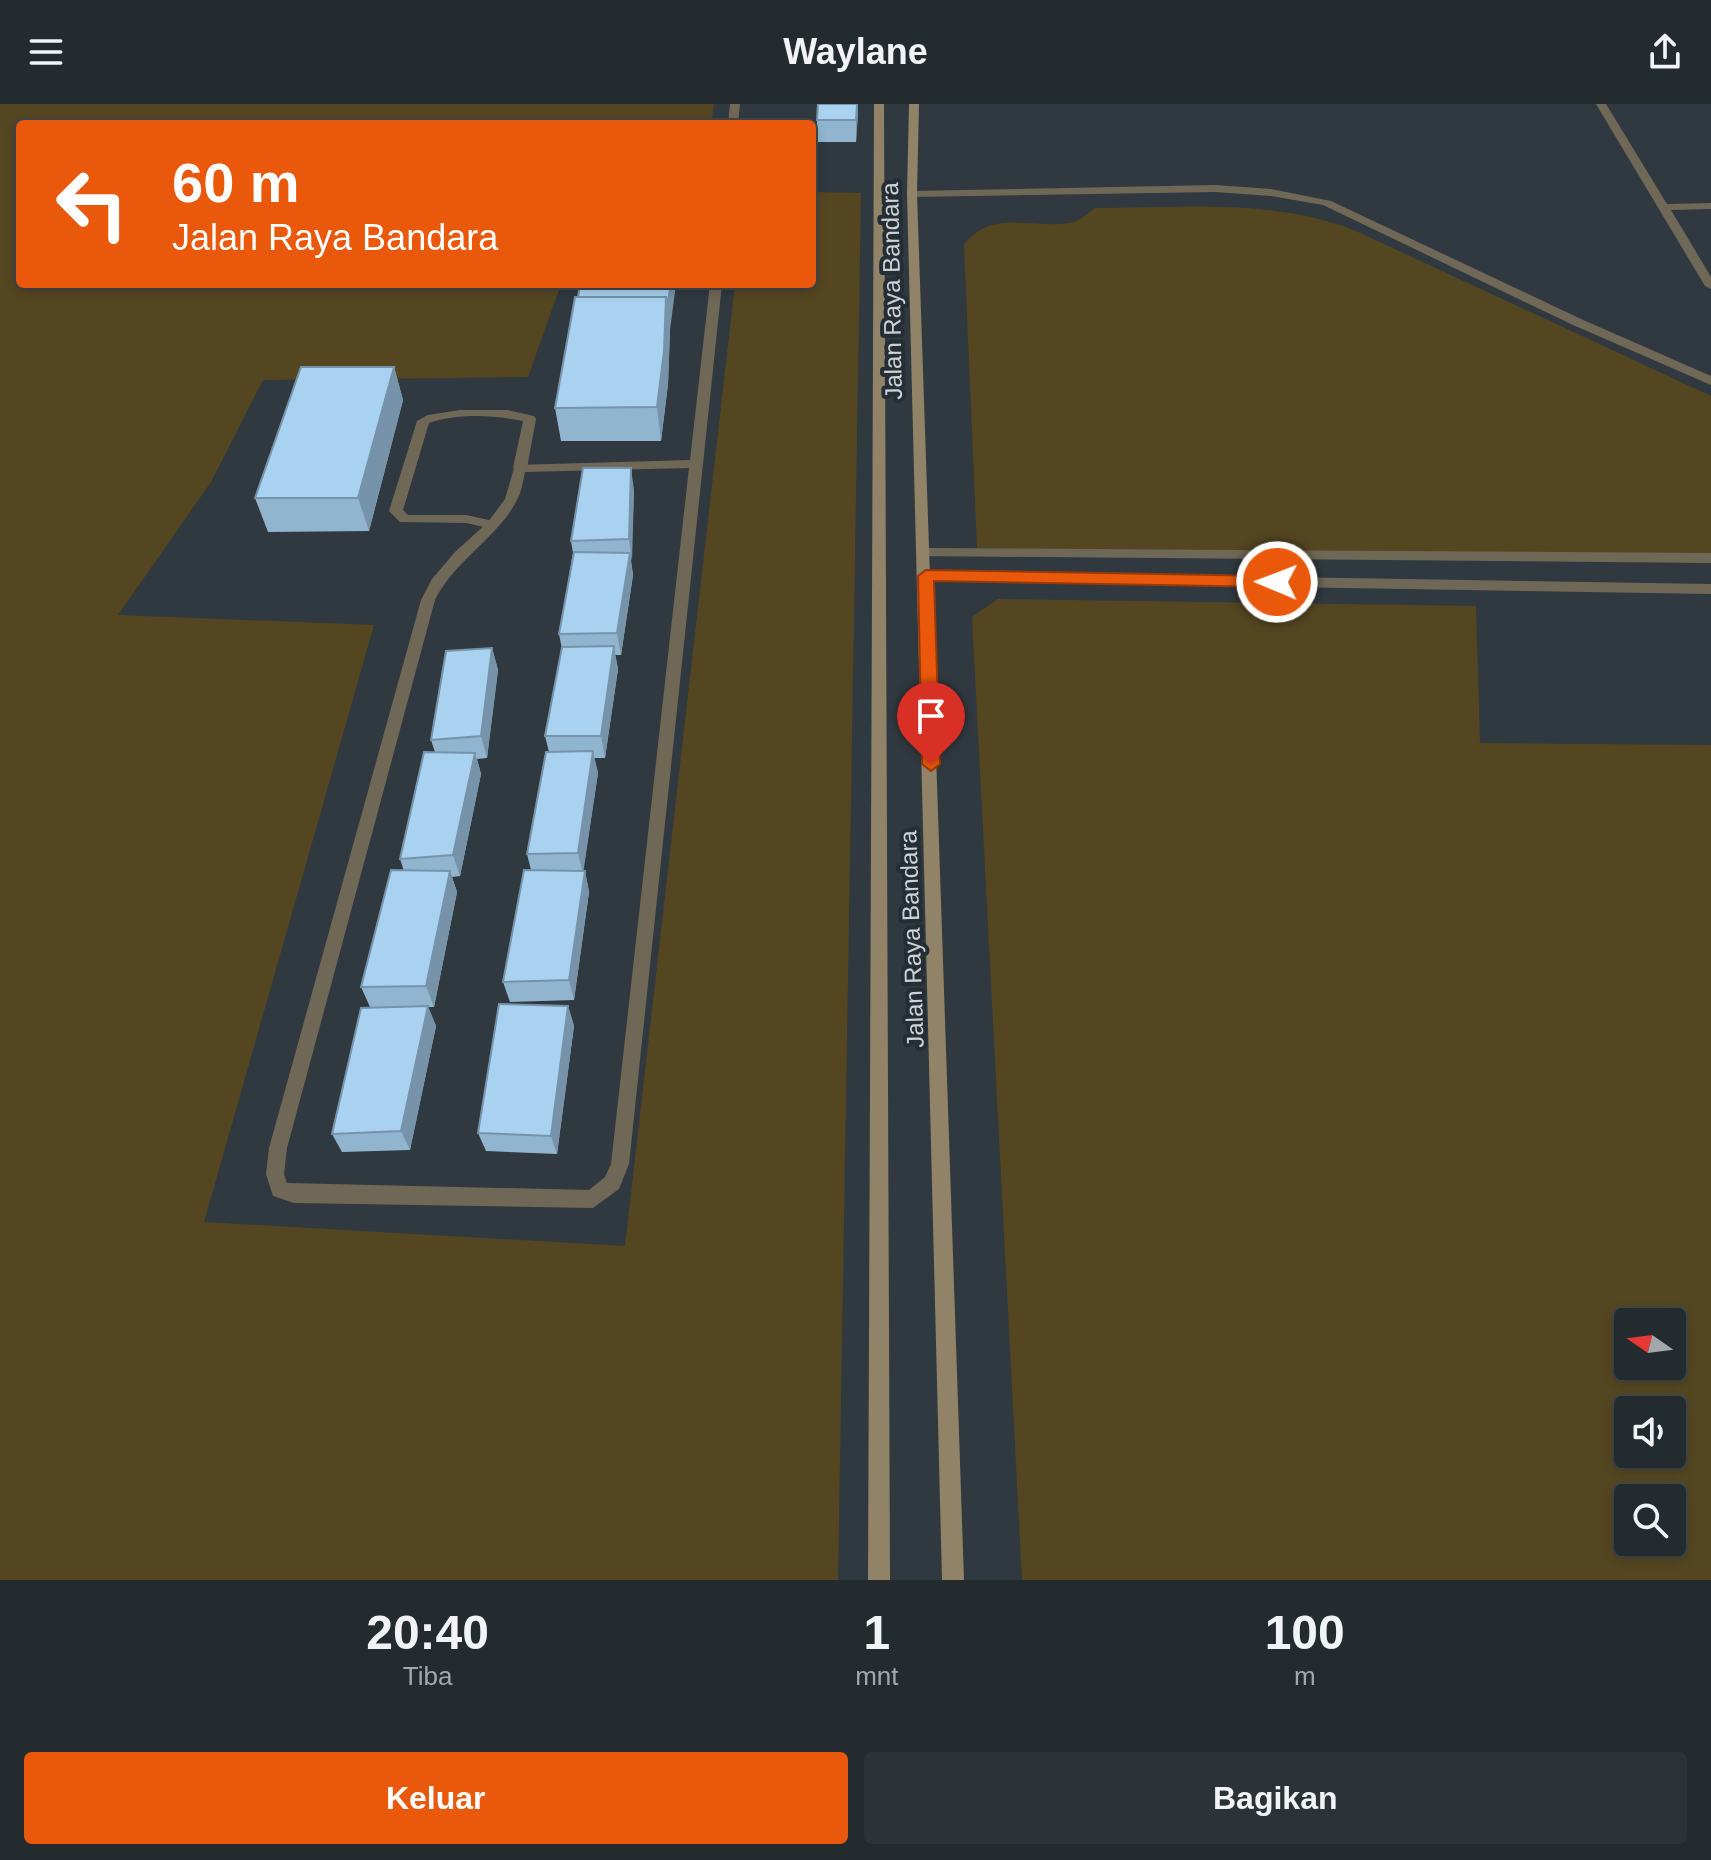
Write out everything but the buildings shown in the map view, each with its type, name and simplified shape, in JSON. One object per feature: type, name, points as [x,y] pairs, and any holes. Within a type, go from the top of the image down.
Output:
[{"type":"main road","name":"Jalan Raya Bandara","points":[[879,104],[879,1580]]},
{"type":"main road","name":"Jalan Raya Bandara","points":[[914,104],[912,194],[926,576],[953,1580]]},
{"type":"street","points":[[1601,104],[1711,286]]},
{"type":"street","points":[[912,194],[987,196],[1221,187],[1292,194],[1327,203],[1577,322],[1711,381]]},
{"type":"street","points":[[1662,207],[1711,206]]},
{"type":"street","points":[[493,525],[466,519],[405,519],[396,511],[423,421],[432,416],[479,414],[515,414],[530,419],[511,500],[493,525],[460,555],[437,582],[428,600],[278,1148],[275,1174],[280,1190],[294,1194],[593,1199],[612,1183],[620,1164],[716,288]]},
{"type":"street","points":[[520,468],[696,464]]},
{"type":"street","points":[[923,553],[1711,558]]},
{"type":"street","points":[[926,576],[1711,589]]},
{"type":"shaded area","points":[[0,104],[714,104],[712,120],[16,120],[16,288],[560,288],[528,377],[263,380],[211,482],[118,615],[374,625],[204,1222],[625,1246],[735,288],[816,288],[816,192],[861,193],[838,1580],[0,1580]]},
{"type":"shaded area","points":[[1227,207],[1293,213],[1325,221],[1356,231],[1711,396],[1711,563],[977,548],[964,245],[975,233],[1001,223],[1074,222],[1095,208]]},
{"type":"shaded area","points":[[998,599],[1476,606],[1480,743],[1711,745],[1711,1580],[1022,1580],[972,617]]},
{"type":"route","points":[[931,764],[926,576],[1277,582]]}]
